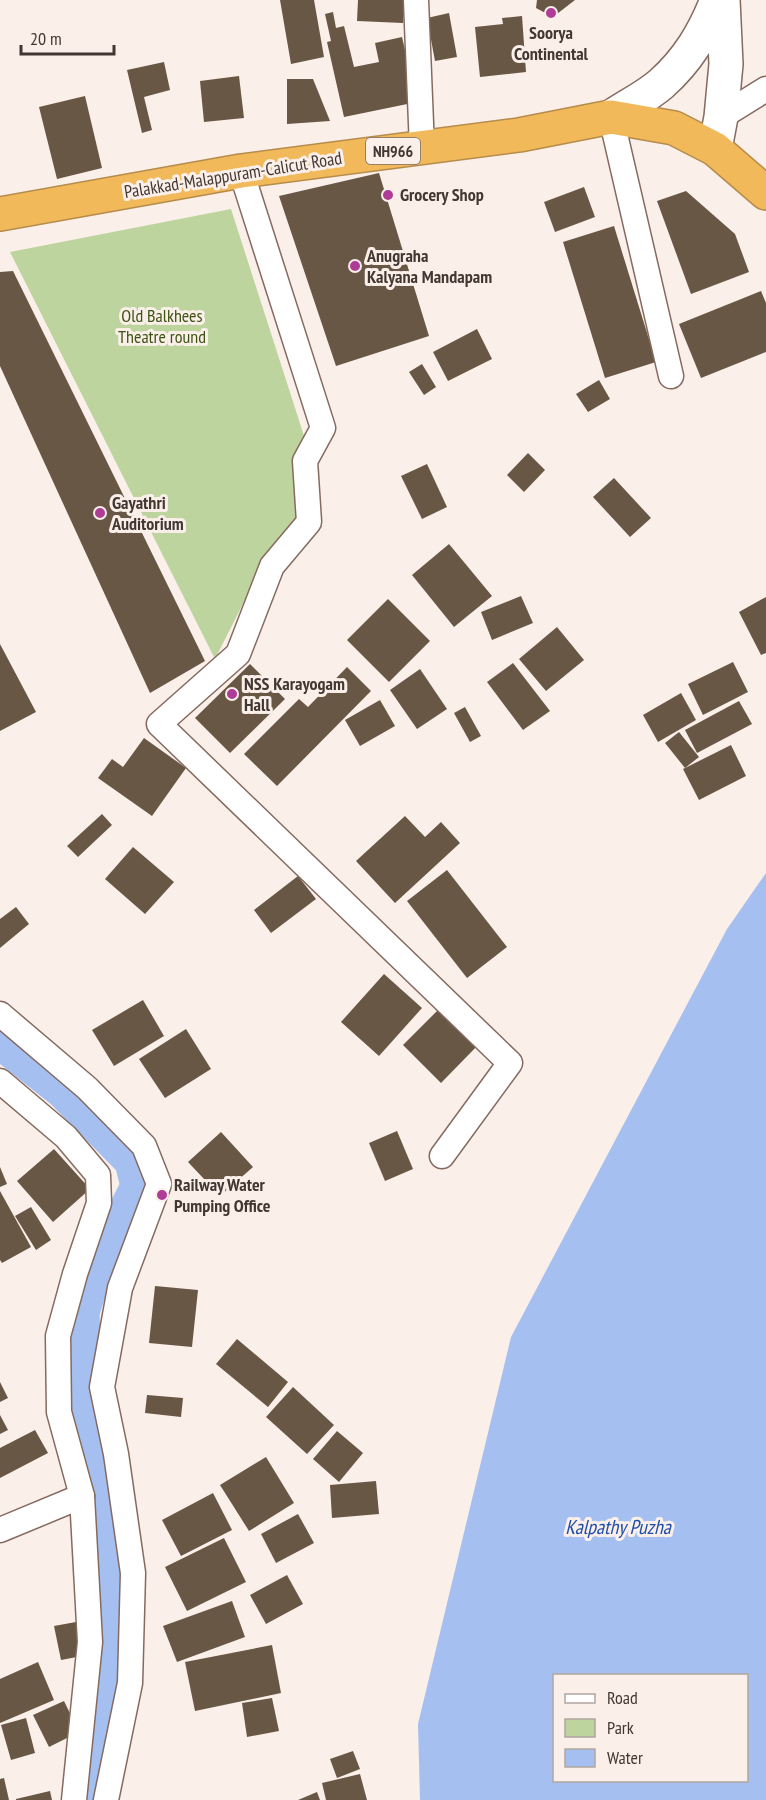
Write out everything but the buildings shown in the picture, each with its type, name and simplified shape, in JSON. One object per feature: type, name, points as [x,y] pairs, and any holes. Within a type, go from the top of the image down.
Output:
[{"type":"highway","name":"Palakkad-Malappuram-Calicut Road","points":[[0,214],[241,171],[519,135],[610,117],[674,128],[715,149],[766,193]]},
{"type":"main road","points":[[610,117],[659,85],[686,59],[705,30],[717,0]]},
{"type":"main road","points":[[715,149],[721,117],[726,64],[723,0]]},
{"type":"street","points":[[416,0],[422,148]]},
{"type":"street","points":[[721,117],[766,89]]},
{"type":"street","points":[[610,117],[671,376]]},
{"type":"street","points":[[241,171],[323,428],[305,461],[309,522],[272,566],[238,654],[159,724],[510,1063],[442,1156]]},
{"type":"street","points":[[0,1014],[87,1088],[144,1146],[159,1185],[120,1288],[102,1387],[116,1454],[133,1573],[130,1683],[106,1800]]},
{"type":"street","points":[[0,1082],[66,1137],[98,1175],[99,1203],[75,1274],[58,1336],[59,1412],[82,1496],[90,1642],[74,1800]]},
{"type":"street","points":[[0,1530],[82,1496]]},
{"type":"green space","name":"Old Balkhees Theatre round","points":[[231,209],[305,439],[296,525],[251,588],[215,659],[10,252]]},
{"type":"water","name":"Kalpathy Puzha","points":[[766,873],[766,1800],[420,1800],[418,1724],[511,1337],[727,929]]},
{"type":"waterway","points":[[0,1043],[61,1091],[131,1162],[137,1186],[98,1263],[83,1313],[87,1405],[102,1504],[111,1658],[87,1800]]},
{"type":"place","name":"Soorya Continental","points":[[551,13]]},
{"type":"place","name":"Grocery Shop","points":[[388,195]]},
{"type":"place","name":"Anugraha Kalyana Mandapam","points":[[355,266]]},
{"type":"place","name":"Gayathri Auditorium","points":[[100,513]]},
{"type":"place","name":"NSS Karayogam Hall","points":[[232,694]]},
{"type":"place","name":"Railway Water Pumping Office","points":[[162,1195]]}]
